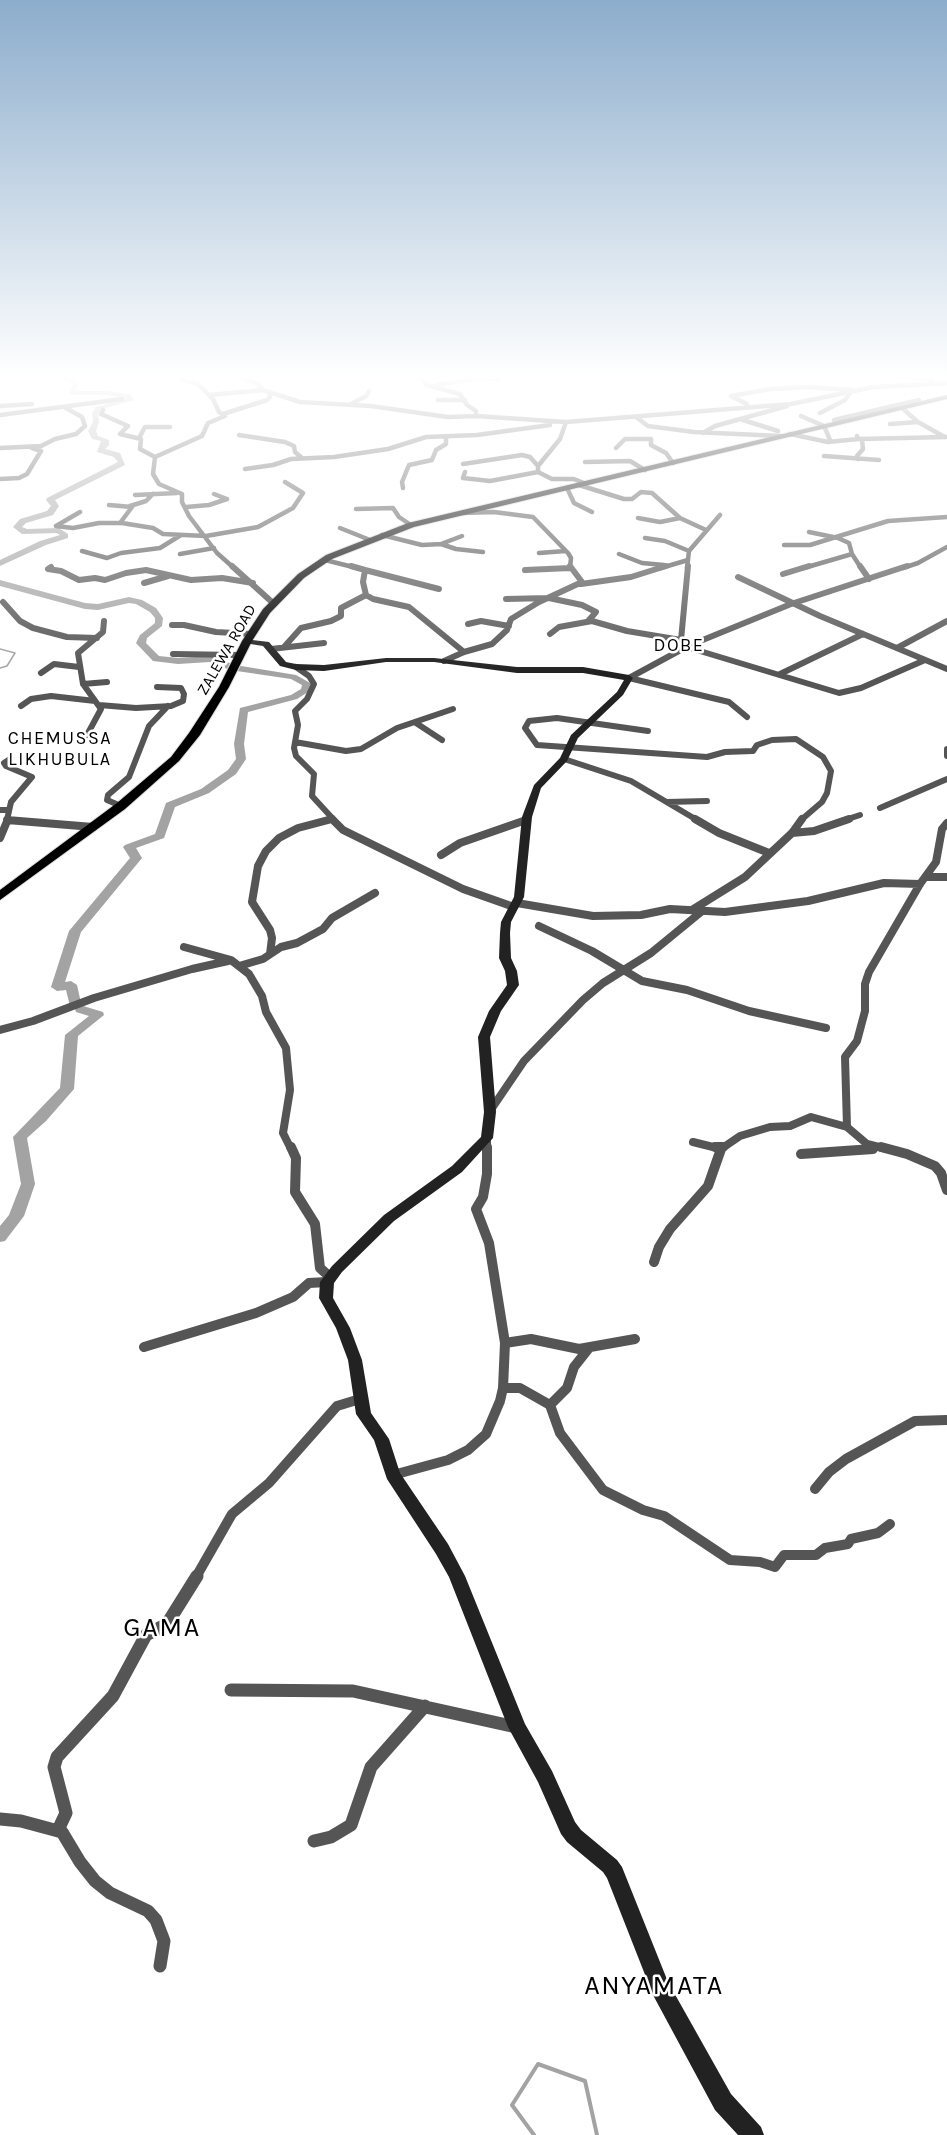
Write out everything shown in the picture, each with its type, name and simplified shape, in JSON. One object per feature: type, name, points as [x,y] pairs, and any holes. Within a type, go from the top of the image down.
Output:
[{"type":"highway","name":"ZALEWA ROAD","points":[[0,896],[121,806],[175,759],[194,735],[224,687],[250,637],[273,603],[301,576],[325,560],[411,525],[629,474]]},
{"type":"street","points":[[0,479],[17,479],[31,474]]},
{"type":"street","points":[[153,474],[159,484],[180,493],[194,524],[206,536],[219,556],[273,603]]},
{"type":"street","points":[[403,488],[402,482],[405,474]]},
{"type":"street","points":[[464,474],[463,478],[490,481],[508,479],[524,474]]},
{"type":"street","points":[[544,474],[552,479],[574,479],[626,499],[632,499],[641,492],[650,493],[680,518],[706,530]]},
{"type":"street","points":[[80,512],[56,526],[73,528],[102,522],[120,523],[153,528],[161,534],[206,536],[258,527],[293,508],[303,493],[285,482]]},
{"type":"street","points":[[567,488],[574,503],[592,512]]},
{"type":"street","points":[[135,495],[180,493]]},
{"type":"street","points":[[109,505],[130,506],[146,501],[153,494]]},
{"type":"street","points":[[186,507],[209,505],[227,499],[214,494]]},
{"type":"street","points":[[120,523],[132,509],[130,506]]},
{"type":"street","points":[[356,509],[393,508],[399,518],[411,525]]},
{"type":"street","points":[[462,513],[498,512],[533,517],[547,529],[571,558],[570,568]]},
{"type":"street","points":[[681,640],[689,551],[720,514]]},
{"type":"street","points":[[784,545],[810,544],[838,538],[888,521],[947,517]]},
{"type":"street","points":[[638,518],[660,522],[680,518]]},
{"type":"street","points":[[340,528],[370,540]]},
{"type":"street","points":[[809,532],[838,538],[849,543],[852,554],[869,579]]},
{"type":"street","points":[[82,552],[107,558],[118,554],[160,548],[181,535]]},
{"type":"street","points":[[382,535],[419,544],[441,544],[456,549],[483,552]]},
{"type":"street","points":[[441,544],[462,536]]},
{"type":"street","points":[[645,538],[665,541],[689,551]]},
{"type":"street","points":[[393,1475],[448,1460],[468,1450],[486,1434],[503,1388],[505,1343],[489,1243],[476,1212],[477,1205],[483,1197],[487,1174],[490,1112],[484,1037],[495,1011],[512,987],[511,971],[504,952],[506,922],[516,905],[523,864],[526,820],[537,787],[564,759],[569,745],[586,724],[620,693],[629,678],[688,646],[791,604],[923,561],[947,547]]},
{"type":"street","points":[[180,554],[214,548]]},
{"type":"street","points":[[539,553],[565,551]]},
{"type":"street","points":[[619,554],[642,563],[669,564]]},
{"type":"street","points":[[783,574],[852,554]]},
{"type":"street","points":[[325,560],[439,589]]},
{"type":"street","points":[[444,662],[464,652],[492,644],[503,635],[511,619],[537,603],[581,584],[631,577],[688,560]]},
{"type":"street","points":[[51,567],[48,569],[61,571],[80,580],[95,578],[106,580],[139,570],[171,574],[191,580],[222,578],[253,584]]},
{"type":"street","points":[[525,570],[570,568],[581,577],[581,584]]},
{"type":"street","points":[[365,570],[363,582],[366,595],[373,599],[409,607],[464,652]]},
{"type":"street","points":[[144,584],[171,574]]},
{"type":"street","points":[[738,577],[791,604],[947,669]]},
{"type":"street","points":[[284,647],[304,627],[331,621],[341,616],[341,608],[366,595]]},
{"type":"street","points":[[506,599],[549,598],[586,606],[596,612],[590,620]]},
{"type":"street","points":[[3,602],[20,621],[33,628],[67,637],[97,638]]},
{"type":"street","points":[[550,634],[559,627],[590,620],[644,634],[681,640],[688,646],[780,674],[829,692],[844,693],[872,684],[925,660]]},
{"type":"street","points":[[87,735],[100,713],[97,703],[83,684],[78,653],[97,638],[105,628],[104,621]]},
{"type":"street","points":[[468,624],[481,621],[509,626]]},
{"type":"street","points":[[897,648],[947,621]]},
{"type":"street","points":[[172,625],[188,625],[250,637],[266,644],[284,664],[296,667],[324,668],[386,660],[444,662],[518,670],[583,670],[629,678],[729,702],[747,717]]},
{"type":"street","points":[[780,674],[863,634]]},
{"type":"street","points":[[271,649],[324,643]]},
{"type":"street","points":[[173,654],[240,655]]},
{"type":"street","points":[[41,673],[54,664],[79,667]]},
{"type":"street","points":[[296,667],[309,676],[314,684],[307,699],[295,711],[297,725],[294,753],[314,774],[312,796],[343,830],[463,889],[516,905],[593,916],[641,915],[664,909],[701,912],[734,911],[782,905],[884,883],[947,877]]},
{"type":"street","points":[[83,684],[107,682]]},
{"type":"street","points":[[21,706],[31,699],[51,696],[131,708],[168,706],[183,701],[184,694],[181,688],[157,687]]},
{"type":"street","points":[[22,695],[31,699]]},
{"type":"street","points":[[121,806],[109,802],[107,798],[129,777],[149,726],[168,706]]},
{"type":"street","points":[[295,742],[351,750],[380,740],[397,728],[453,709]]},
{"type":"street","points":[[648,731],[556,718],[531,720],[526,723],[526,730],[535,744],[712,756],[725,752],[753,751],[760,743],[779,739],[802,742],[823,756],[829,764],[832,775],[822,802],[805,815],[792,833],[745,877],[692,910]]},
{"type":"street","points":[[416,723],[442,740]]},
{"type":"street","points":[[947,749],[947,756]]},
{"type":"street","points":[[0,838],[11,802],[32,777],[6,766],[4,763],[10,759]]},
{"type":"street","points":[[564,759],[631,781],[719,833],[769,853]]},
{"type":"street","points":[[880,808],[933,788],[947,779]]},
{"type":"street","points":[[667,802],[707,801]]},
{"type":"street","points":[[0,810],[9,810]]},
{"type":"street","points":[[792,833],[814,831],[860,815]]},
{"type":"street","points":[[270,954],[270,930],[252,902],[258,866],[266,850],[279,838],[298,828],[332,819]]},
{"type":"street","points":[[441,855],[460,843],[526,820]]},
{"type":"street","points":[[4,822],[93,827]]},
{"type":"street","points":[[847,1126],[844,1061],[859,1037],[865,1011],[866,980],[938,857],[942,829],[947,823]]},
{"type":"street","points":[[0,1030],[33,1022],[94,998],[192,969],[262,959],[323,929],[332,918],[375,893]]},
{"type":"street","points":[[490,1112],[524,1061],[589,993],[651,953],[701,912]]},
{"type":"street","points":[[539,926],[592,951],[624,971],[651,984],[687,990],[735,1008],[826,1028]]},
{"type":"street","points":[[184,947],[235,963],[254,981],[266,1012],[286,1048],[290,1090],[283,1133],[296,1158],[295,1192],[315,1224],[320,1268],[329,1280]]},
{"type":"street","points":[[654,1262],[659,1247],[670,1229],[708,1186],[721,1149],[744,1134],[770,1127],[790,1126],[809,1118],[847,1126],[859,1140],[882,1149],[907,1154],[935,1166],[941,1173],[947,1190]]},
{"type":"street","points":[[487,1138],[457,1169],[385,1221],[329,1280],[326,1298],[355,1360],[364,1414],[381,1439],[393,1475],[457,1576],[517,1727],[545,1777],[568,1828],[615,1873],[660,1988],[723,2102],[753,2135]]},
{"type":"street","points":[[693,1142],[721,1149]]},
{"type":"street","points":[[801,1154],[844,1149],[882,1149]]},
{"type":"street","points":[[144,1347],[256,1312],[293,1297],[309,1283],[329,1280]]},
{"type":"street","points":[[505,1343],[531,1339],[568,1348],[589,1348],[635,1339]]},
{"type":"street","points":[[549,1406],[567,1388],[574,1368],[589,1348]]},
{"type":"street","points":[[503,1388],[520,1388],[549,1406],[570,1448],[603,1490],[643,1510],[664,1516],[730,1560],[760,1562],[775,1567],[784,1555],[816,1555],[825,1548],[840,1546],[851,1539],[878,1533],[890,1524]]},
{"type":"street","points":[[58,1830],[66,1814],[54,1767],[57,1757],[113,1696],[146,1635],[167,1624],[206,1562],[232,1514],[269,1483],[337,1406],[360,1399]]},
{"type":"street","points":[[815,1489],[829,1472],[846,1459],[915,1421],[947,1420]]},
{"type":"street","points":[[231,1690],[353,1691],[517,1727]]},
{"type":"street","points":[[314,1841],[337,1834],[351,1825],[371,1767],[425,1706]]},
{"type":"street","points":[[0,1819],[21,1821],[62,1832],[80,1862],[95,1881],[110,1893],[148,1911],[156,1920],[164,1941],[160,1966]]},
{"type":"waterway","points":[[0,563],[43,543],[65,536],[59,530],[25,532],[17,527],[23,521],[50,513],[55,506],[50,500],[101,474]]},
{"type":"waterway","points":[[0,583],[85,606],[98,607],[129,600],[139,602],[153,610],[159,618],[159,624],[143,637],[141,643],[156,659],[178,661],[211,659],[233,668],[293,677],[307,684],[305,690],[294,697],[243,710],[239,744],[241,759],[232,772],[205,791],[170,805],[160,836],[129,847],[136,858],[75,931],[64,960],[57,987],[71,985],[75,1003]]},
{"type":"waterway","points":[[0,649],[15,653],[7,666],[0,668]]},
{"type":"waterway","points":[[0,1237],[16,1216],[28,1184],[20,1137],[67,1089],[72,1035],[98,1015],[81,1009]]},
{"type":"waterway","points":[[534,2135],[512,2105],[538,2064],[585,2081],[597,2135]]},
{"type":"district","name":"DOBE","points":[[679,646]]},
{"type":"district","name":"CHEMUSSA LIKHUBULA","points":[[60,750]]},
{"type":"district","name":"GAMA","points":[[162,1628]]},
{"type":"district","name":"ANYAMATA","points":[[654,1986]]}]
